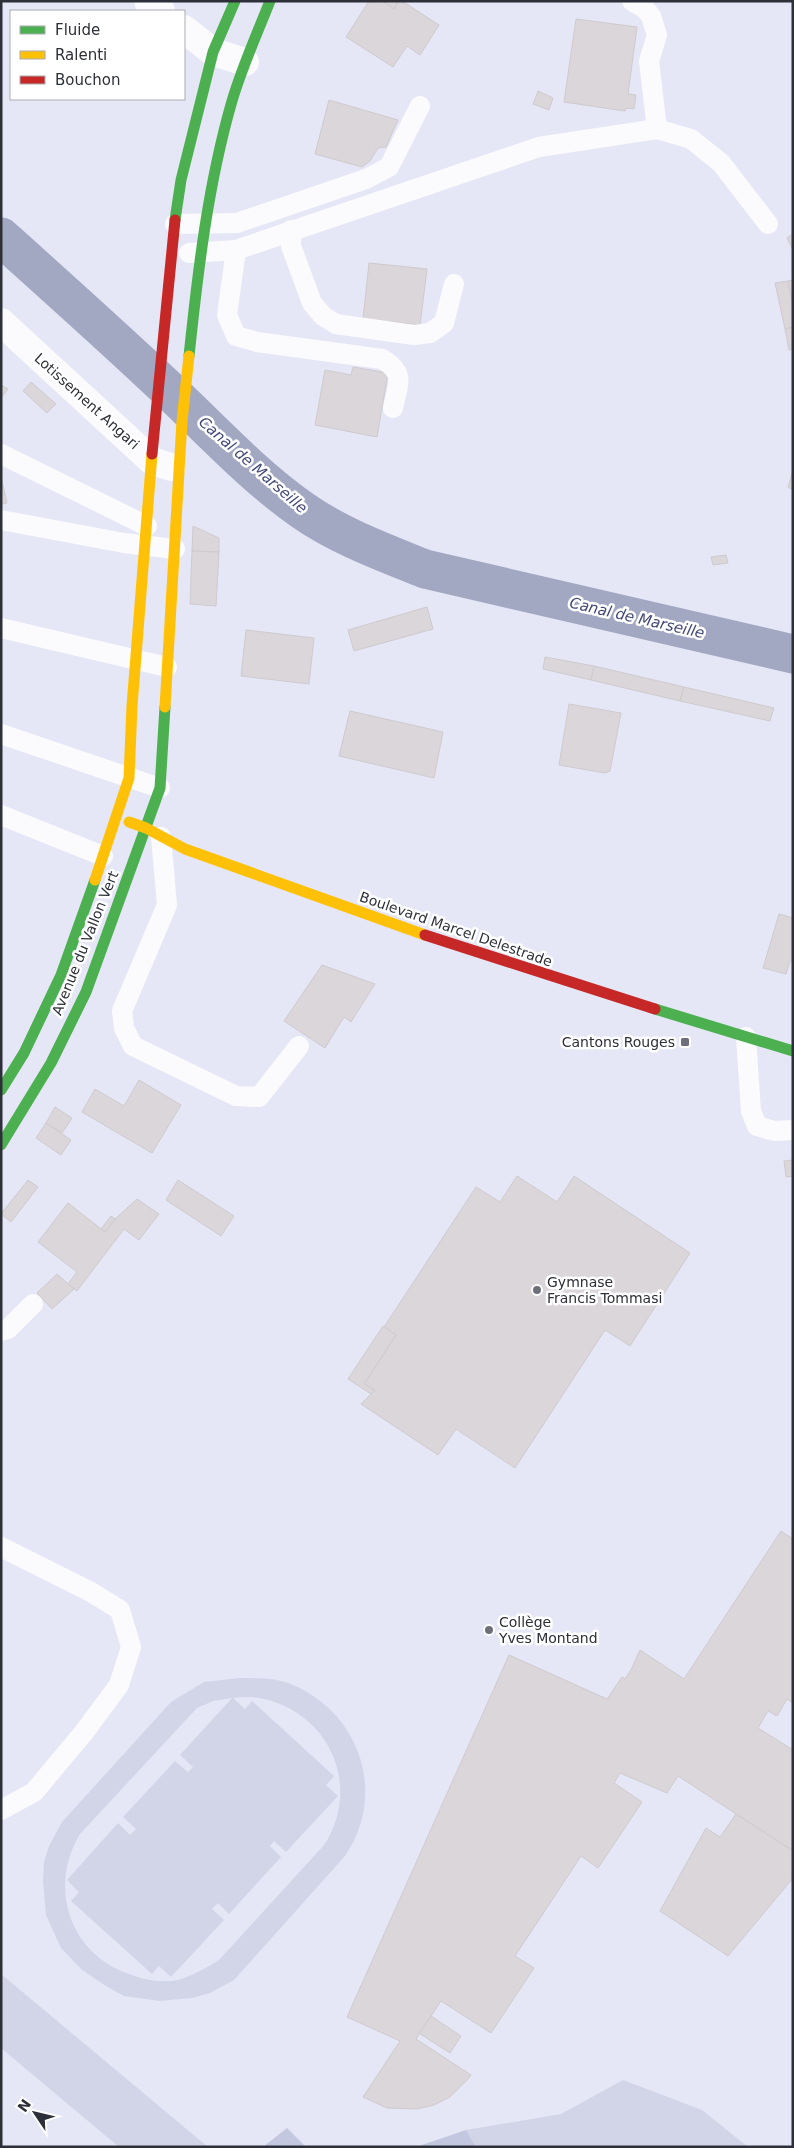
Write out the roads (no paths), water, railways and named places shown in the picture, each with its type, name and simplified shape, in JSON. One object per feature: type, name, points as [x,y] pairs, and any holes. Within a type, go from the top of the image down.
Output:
[{"type":"main road","name":"Avenue du Vallon Vert","points":[[1,1090],[24,1053],[60,975],[117,818],[128,778],[156,410],[174,224],[181,180],[213,52],[235,1]]},
{"type":"main road","name":"Avenue du Vallon Vert","points":[[6,1127],[50,1063],[86,992],[154,832],[160,788],[182,421],[188,350],[204,224],[232,101],[245,62],[270,1]]},
{"type":"main road","name":"Boulevard Marcel Delestrade","points":[[117,818],[154,832],[185,849],[447,943],[793,1051]]},
{"type":"street","points":[[148,1],[160,10]]},
{"type":"street","points":[[185,30],[213,52],[245,62]]},
{"type":"street","name":"Lotissement Angari","points":[[1,322],[152,461],[179,470]]},
{"type":"lane","points":[[632,1],[644,8],[651,16],[657,35],[649,61],[657,129]]},
{"type":"lane","points":[[174,224],[237,223],[366,179],[389,167],[420,106]]},
{"type":"lane","points":[[172,251],[200,254],[236,250],[538,147],[657,129],[691,139],[721,163],[768,224]]},
{"type":"lane","points":[[291,230],[291,246],[312,303],[323,316],[336,324],[414,335],[430,333],[444,323],[454,284]]},
{"type":"lane","points":[[236,250],[227,315],[236,336],[258,342],[382,359],[394,366],[399,378],[392,408]]},
{"type":"lane","points":[[1,454],[147,526]]},
{"type":"lane","points":[[1,520],[145,546],[175,549]]},
{"type":"lane","points":[[1,628],[167,667]]},
{"type":"lane","points":[[1,734],[160,788]]},
{"type":"lane","points":[[1,815],[103,856]]},
{"type":"lane","points":[[154,832],[167,905],[122,1011],[124,1028],[133,1046],[236,1096],[259,1097],[299,1046]]},
{"type":"lane","points":[[746,1037],[751,1111],[757,1126],[774,1131],[793,1130]]},
{"type":"lane","points":[[1,1331],[8,1329],[34,1304]]},
{"type":"lane","points":[[1,1547],[84,1588],[120,1610],[131,1647],[119,1685],[85,1732],[34,1792],[1,1810]]},
{"type":"waterway","name":"Canal de Marseille","points":[[1,237],[130,354],[251,469],[302,510],[331,528],[425,569],[793,654]]},
{"type":"place","name":"Cantons Rouges","points":[[685,1042]]},
{"type":"place","name":"Gymnase Francis Tommasi","points":[[537,1290]]},
{"type":"place","name":"Collège Yves Montand","points":[[489,1630]]}]
